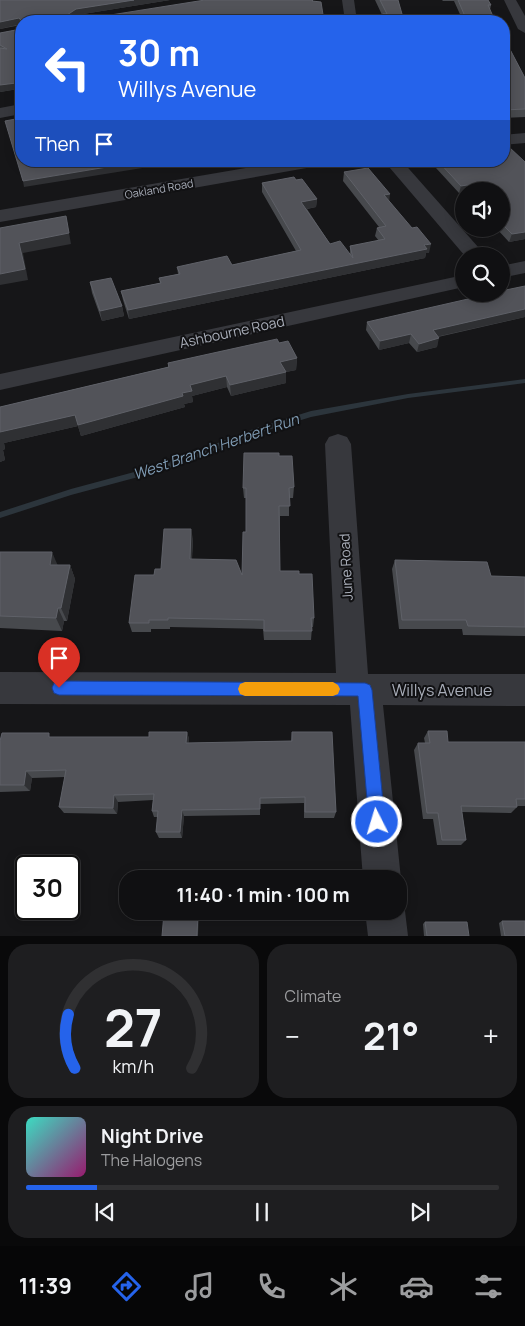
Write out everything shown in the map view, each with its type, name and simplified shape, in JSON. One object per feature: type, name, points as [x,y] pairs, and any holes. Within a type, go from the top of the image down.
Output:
[{"type":"street","points":[[348,0],[350,15]]},
{"type":"street","points":[[510,0],[525,29]]},
{"type":"street","points":[[0,113],[15,110]]},
{"type":"street","points":[[510,139],[525,138]]},
{"type":"street","name":"Oakland Road","points":[[0,216],[283,167]]},
{"type":"street","points":[[397,167],[468,247]]},
{"type":"street","points":[[510,270],[525,267]]},
{"type":"street","name":"Ashbourne Road","points":[[0,382],[455,283]]},
{"type":"street","name":"June Road","points":[[338,444],[359,690],[381,870]]},
{"type":"street","name":"Willys Avenue","points":[[0,688],[525,690]]},
{"type":"street","points":[[386,920],[388,936]]},
{"type":"building","points":[[0,0],[134,0],[76,9],[67,15],[15,15],[15,19],[0,22]]},
{"type":"building","points":[[205,0],[313,0],[321,2],[323,15],[111,15]]},
{"type":"building","points":[[380,0],[398,0],[402,15],[383,14],[387,14]]},
{"type":"building","points":[[458,0],[488,0],[491,5],[488,5],[492,15],[464,15]]},
{"type":"building","points":[[15,30],[15,83],[0,85],[0,48],[7,49],[0,45],[0,33]]},
{"type":"building","points":[[510,49],[525,78],[525,109],[510,110]]},
{"type":"building","points":[[15,119],[15,154],[5,121]]},
{"type":"building","points":[[510,148],[525,162],[525,232],[512,234],[510,232],[510,182],[457,182],[444,167],[510,167]]},
{"type":"building","points":[[19,167],[107,167],[23,181]]},
{"type":"building","points":[[368,168],[390,194],[384,195],[412,228],[417,227],[431,244],[424,245],[427,249],[128,310],[121,291],[161,283],[159,278],[180,274],[177,267],[227,256],[232,265],[301,250],[262,183],[294,177],[296,180],[302,179],[317,199],[301,202],[330,244],[340,241],[353,258],[350,246],[385,239],[377,228],[386,226],[344,172]]},
{"type":"building","points":[[66,216],[69,233],[19,243],[25,269],[0,274],[0,228]]},
{"type":"building","points":[[111,278],[122,306],[100,311],[90,282]]},
{"type":"building","points":[[525,286],[525,309],[433,330],[439,338],[419,344],[411,334],[380,341],[367,322],[455,302],[510,302],[510,289]]},
{"type":"building","points":[[277,339],[279,343],[288,341],[297,358],[280,362],[286,372],[230,385],[226,376],[190,385],[192,391],[182,393],[183,396],[78,425],[75,415],[0,432],[0,407],[169,367],[168,363]]},
{"type":"building","points":[[244,453],[279,453],[279,456],[292,456],[294,487],[289,488],[290,506],[279,506],[280,571],[299,571],[299,574],[312,574],[314,618],[311,618],[312,631],[264,631],[264,620],[168,618],[168,620],[149,620],[149,623],[129,623],[135,575],[154,575],[155,569],[161,569],[164,529],[191,529],[190,559],[236,560],[242,575],[243,532],[246,532],[246,488],[243,488]]},
{"type":"building","points":[[0,552],[52,552],[50,565],[70,565],[61,608],[58,608],[56,618],[0,616]]},
{"type":"building","points":[[395,560],[487,562],[491,576],[525,577],[525,627],[468,626],[466,620],[402,620]]},
{"type":"building","points":[[428,731],[447,731],[448,742],[525,742],[525,799],[516,799],[517,807],[461,806],[466,840],[442,840],[438,813],[427,813],[418,743],[430,743]]},
{"type":"building","points":[[149,732],[187,732],[186,743],[292,741],[292,732],[332,732],[336,812],[305,812],[305,797],[260,798],[260,809],[182,810],[180,832],[156,832],[158,811],[152,811],[154,794],[114,795],[113,808],[59,807],[66,770],[26,771],[24,785],[0,785],[0,741],[2,733],[49,733],[49,737],[149,737]]},
{"type":"building","points":[[163,920],[198,920],[197,936],[162,936]]},
{"type":"building","points":[[502,921],[525,921],[525,936],[505,936]]},
{"type":"building","points":[[425,922],[467,922],[469,936],[427,936]]},
{"type":"waterway","name":"West Branch Herbert Run","points":[[0,515],[71,492],[165,467],[259,430],[311,414],[408,396],[525,381]]},
{"type":"slow traffic","points":[[245,689],[333,689]]},
{"type":"route","points":[[59,688],[365,690],[377,822]]}]
